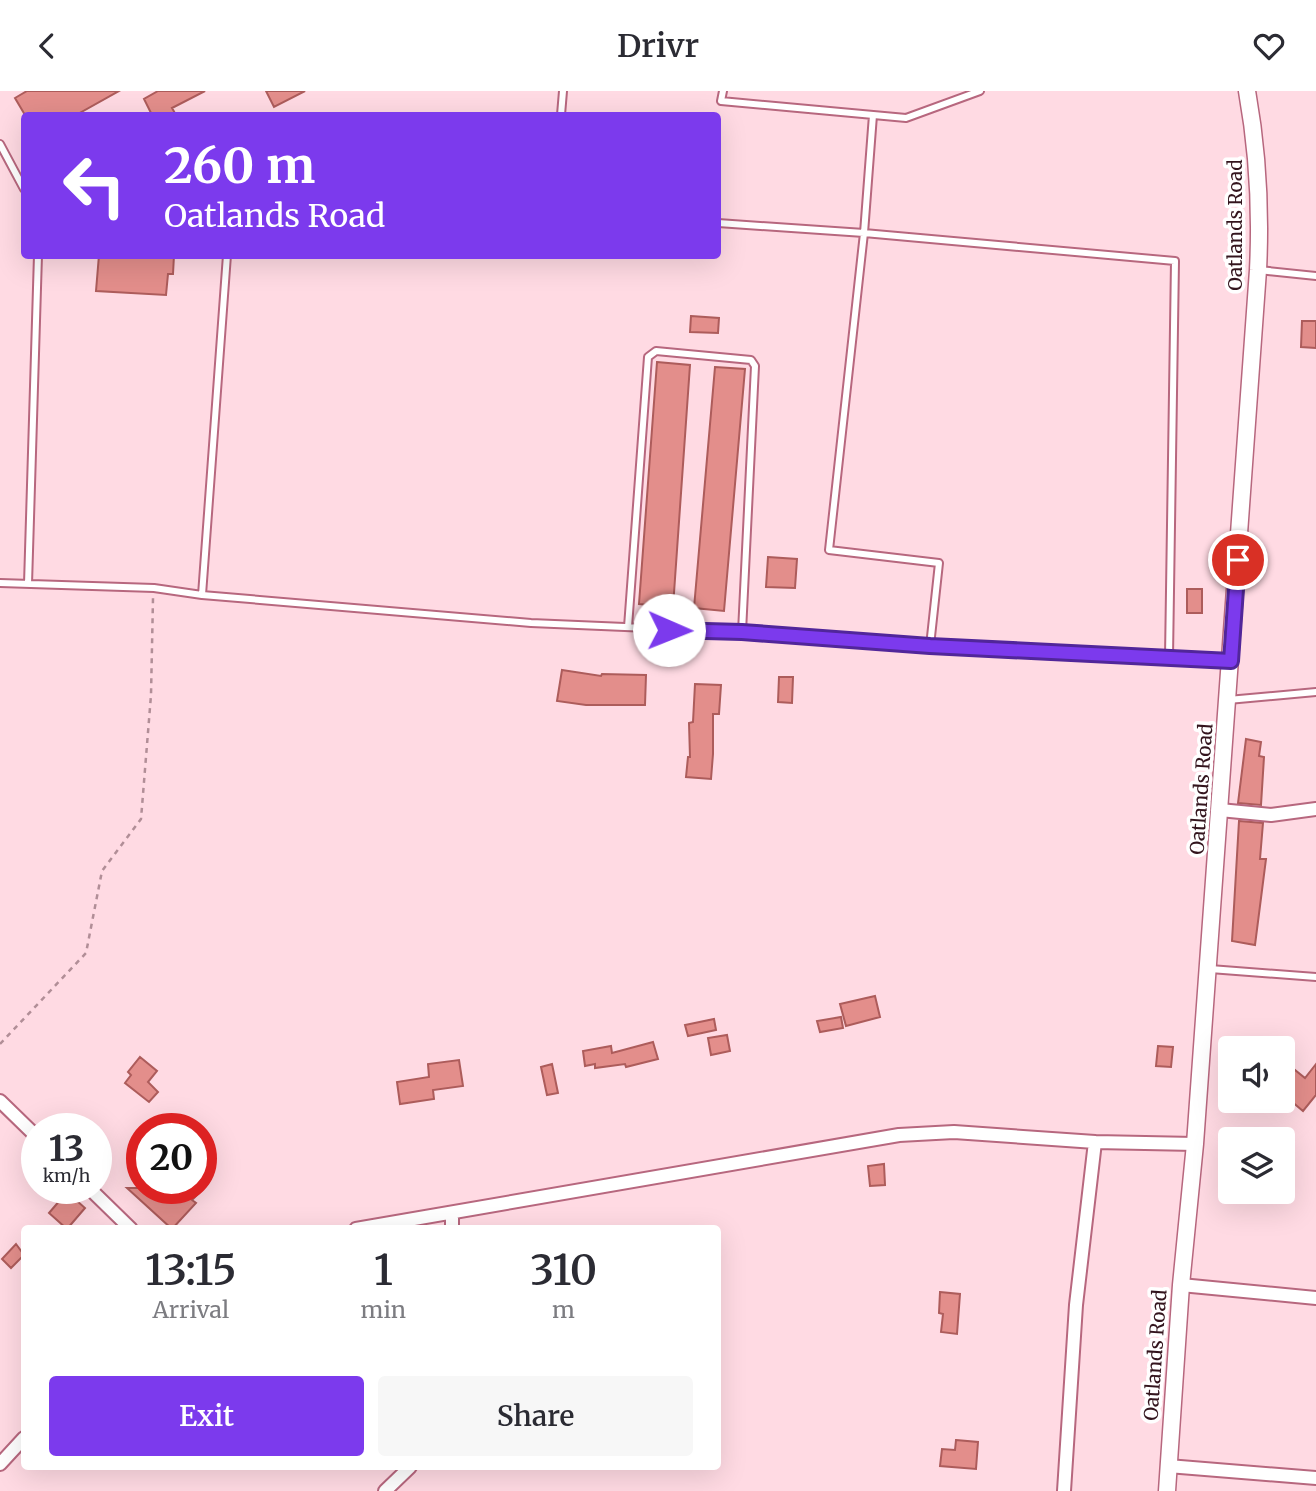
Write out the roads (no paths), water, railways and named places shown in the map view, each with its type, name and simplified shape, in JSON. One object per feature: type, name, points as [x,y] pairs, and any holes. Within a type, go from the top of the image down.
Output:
[{"type":"street","name":"Oatlands Road","points":[[1167,1491],[1220,810],[1258,271],[1260,231],[1256,143],[1247,91]]},
{"type":"street","points":[[1220,810],[1272,815],[1316,809]]},
{"type":"street","points":[[0,1101],[21,1121]]},
{"type":"street","points":[[380,1225],[899,1135],[954,1132],[1096,1142],[1195,1144]]},
{"type":"street","points":[[1064,1491],[1076,1305],[1096,1142]]},
{"type":"street","points":[[105,1204],[127,1225]]},
{"type":"street","points":[[452,1213],[453,1225]]},
{"type":"street","points":[[1181,1285],[1316,1298]]},
{"type":"street","points":[[0,1464],[21,1441]]},
{"type":"street","points":[[1168,1466],[1316,1478]]},
{"type":"street","points":[[385,1491],[407,1470]]},
{"type":"lane","points":[[561,112],[563,91]]},
{"type":"lane","points":[[723,91],[721,101],[906,118],[980,91]]},
{"type":"lane","points":[[873,115],[864,233],[829,550],[939,563],[930,646]]},
{"type":"lane","points":[[0,144],[21,174]]},
{"type":"lane","points":[[721,223],[864,233],[1175,261],[1169,657]]},
{"type":"lane","points":[[28,584],[38,259]]},
{"type":"lane","points":[[202,595],[227,259]]},
{"type":"lane","points":[[1258,271],[1316,276]]},
{"type":"lane","points":[[628,627],[648,357],[656,351],[751,360],[755,366],[742,632]]},
{"type":"lane","points":[[0,583],[154,588],[202,595],[531,623],[742,632],[930,646],[1231,661]]},
{"type":"lane","points":[[1228,700],[1316,692]]},
{"type":"lane","points":[[1208,969],[1316,977]]}]
